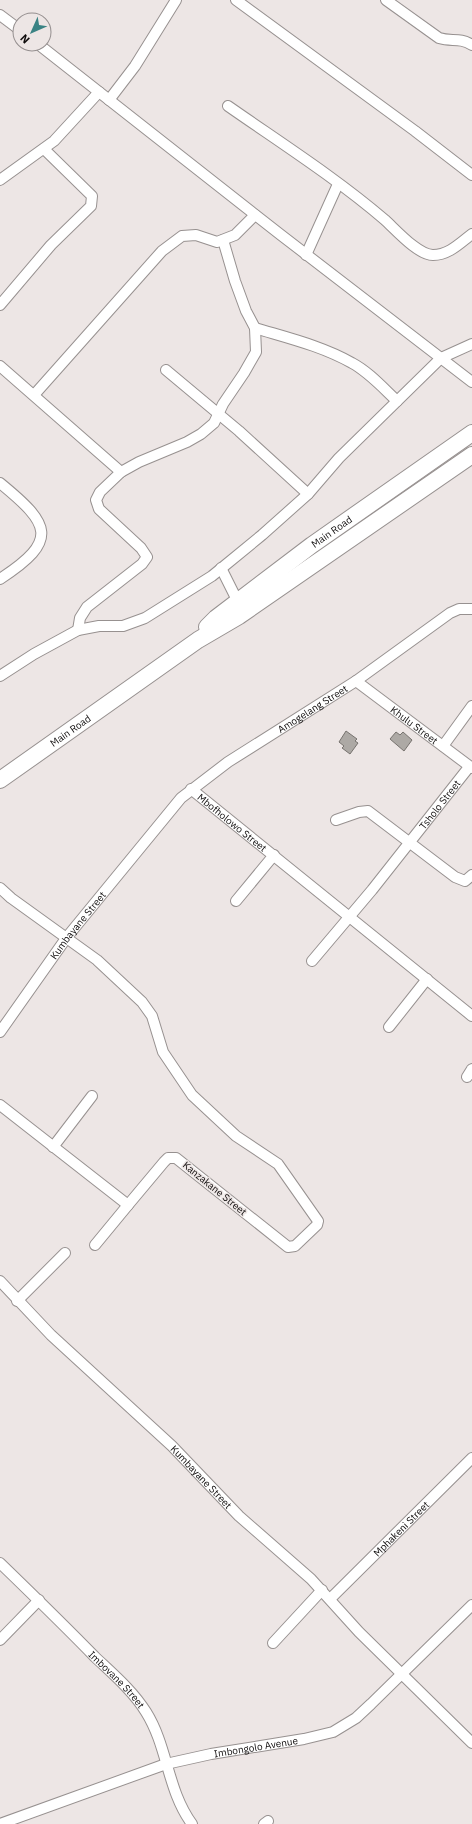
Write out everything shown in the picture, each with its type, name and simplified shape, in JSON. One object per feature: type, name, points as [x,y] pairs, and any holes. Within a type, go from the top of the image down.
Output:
[{"type":"main road","name":"Main Road","points":[[198,640],[216,618],[366,506],[472,434]]},
{"type":"main road","name":"Main Road","points":[[0,780],[198,640],[239,616],[472,455]]},
{"type":"street","points":[[109,100],[136,66],[176,0]]},
{"type":"street","points":[[236,0],[415,131],[472,176]]},
{"type":"street","points":[[386,0],[439,38],[446,40],[464,40],[472,45]]},
{"type":"street","points":[[0,15],[12,24]]},
{"type":"street","points":[[48,52],[306,255],[472,382]]},
{"type":"street","points":[[0,180],[44,150],[76,118],[99,92]]},
{"type":"street","points":[[228,106],[338,184],[422,252],[432,255],[449,252],[472,234]]},
{"type":"street","points":[[0,305],[51,245],[91,206],[92,196],[44,150]]},
{"type":"street","points":[[306,255],[338,184]]},
{"type":"street","points":[[34,395],[162,251],[182,236],[196,235],[217,242],[234,236],[255,215]]},
{"type":"street","points":[[78,630],[80,618],[87,607],[142,564],[146,557],[141,548],[100,509],[96,500],[100,492],[121,472],[139,462],[187,442],[201,434],[214,423],[218,413],[256,352],[255,328],[246,311],[235,281],[223,240]]},
{"type":"street","points":[[255,328],[309,344],[352,363],[372,378],[396,401]]},
{"type":"street","points":[[0,676],[34,654],[78,630],[99,626],[123,626],[145,618],[163,608],[221,568],[262,535],[308,494],[339,458],[441,358],[472,344]]},
{"type":"street","points":[[0,366],[121,472]]},
{"type":"street","points":[[166,370],[218,413],[308,494]]},
{"type":"street","points":[[0,483],[33,513],[39,521],[42,531],[38,545],[31,556],[20,566],[0,579]]},
{"type":"street","points":[[221,568],[238,602]]},
{"type":"street","name":"Amogelang Street","points":[[161,822],[181,798],[191,789],[228,762],[356,681],[450,613],[459,609],[472,609]]},
{"type":"street","name":"Khulu Street","points":[[356,681],[471,768]]},
{"type":"street","points":[[443,746],[472,706]]},
{"type":"street","name":"Tsholo Street","points":[[350,916],[471,768]]},
{"type":"street","name":"Mbofholowo Street","points":[[191,789],[472,1016]]},
{"type":"street","points":[[336,820],[363,810],[368,811],[455,877],[465,881],[472,876]]},
{"type":"street","name":"Kumbayane Street","points":[[0,1032],[67,937],[161,822]]},
{"type":"street","name":"Mbofholowo Street","points":[[236,901],[274,855]]},
{"type":"street","points":[[0,888],[11,898],[67,937]]},
{"type":"street","points":[[312,961],[350,916]]},
{"type":"street","name":"Kanzakane Street","points":[[67,937],[97,960],[142,1002],[152,1016],[163,1052],[192,1094],[236,1136],[278,1164],[318,1221],[315,1227],[295,1246],[288,1247],[176,1158],[168,1158],[96,1245]]},
{"type":"street","points":[[388,1027],[427,979]]},
{"type":"street","points":[[53,1147],[92,1096]]},
{"type":"street","points":[[0,1104],[128,1205]]},
{"type":"street","points":[[18,1301],[65,1253]]},
{"type":"street","name":"Kumbayane Street","points":[[0,1281],[18,1301],[172,1446],[239,1516],[322,1590],[359,1632],[472,1743]]},
{"type":"street","name":"Mphakeni Street","points":[[330,1599],[472,1458]]},
{"type":"street","name":"Imbovane Street","points":[[0,1563],[39,1600],[139,1702],[154,1725],[178,1801],[192,1824]]},
{"type":"street","points":[[273,1643],[322,1590]]},
{"type":"street","points":[[0,1640],[39,1600]]},
{"type":"street","name":"Imbongolo Avenue","points":[[0,1824],[166,1764],[211,1754],[304,1739],[333,1732],[356,1718],[472,1605]]},
{"type":"building","points":[[346,731],[357,739],[355,741],[358,743],[350,754],[342,748],[344,746],[339,742]]},
{"type":"building","points":[[396,732],[400,735],[403,732],[412,740],[404,751],[390,739]]}]
